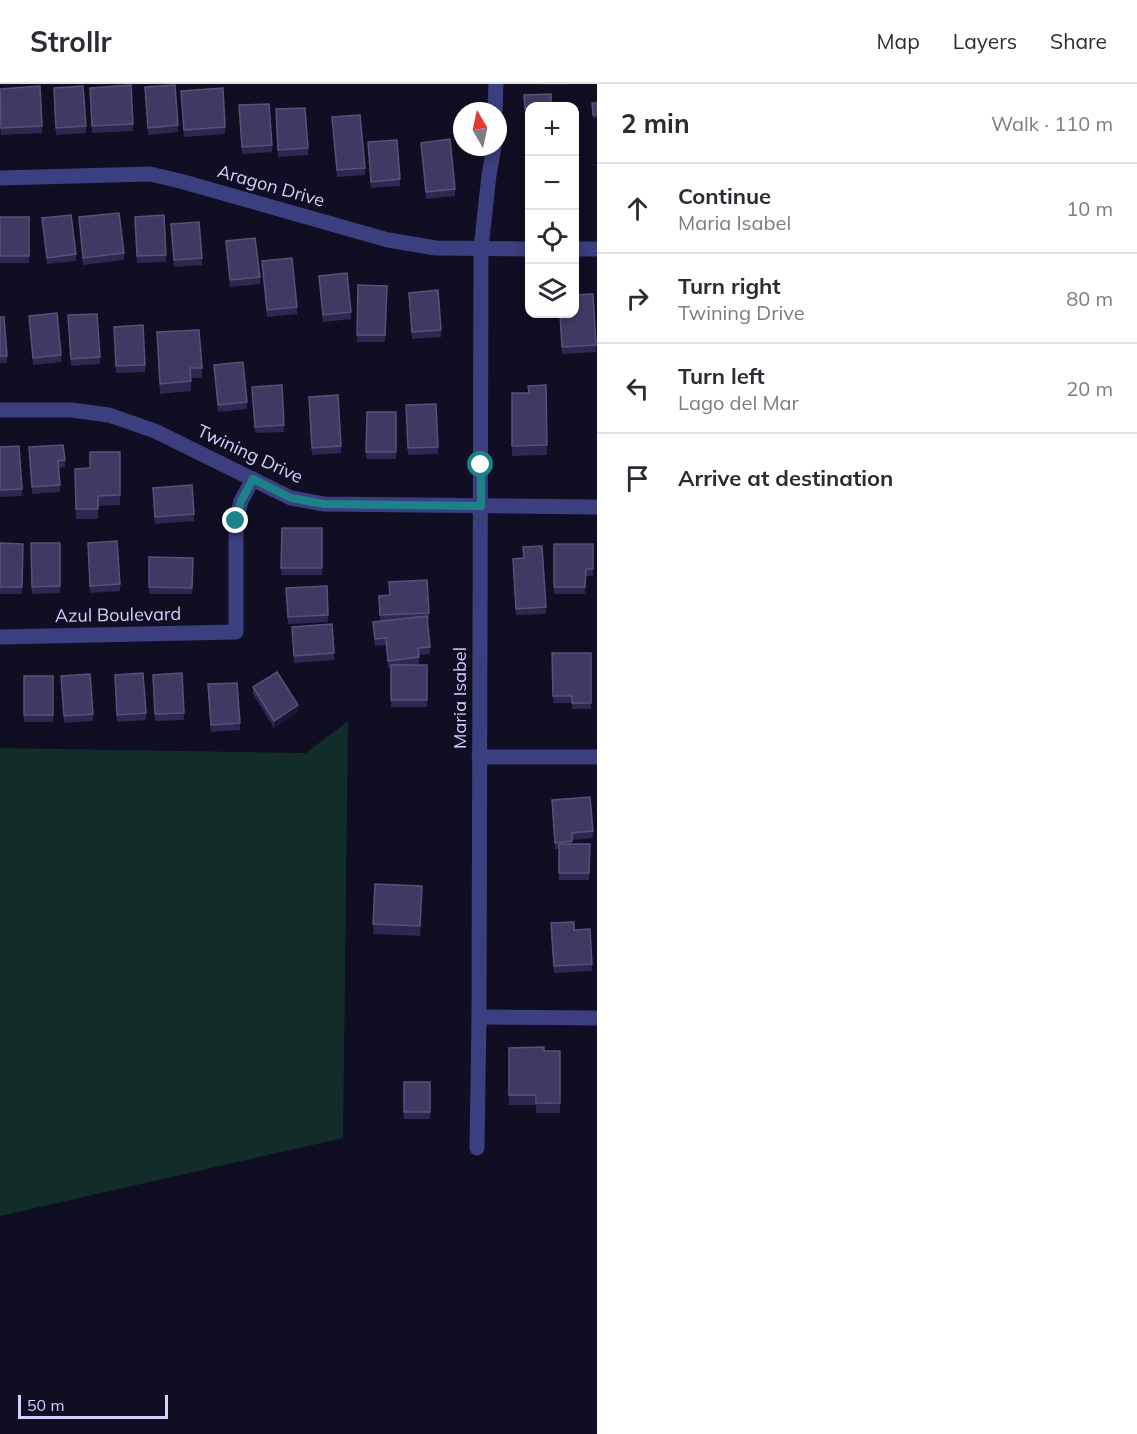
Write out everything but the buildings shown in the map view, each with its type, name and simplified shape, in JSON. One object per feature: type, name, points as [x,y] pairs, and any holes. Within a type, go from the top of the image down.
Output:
[{"type":"street","points":[[495,102],[496,84]]},
{"type":"street","name":"Maria Isabel","points":[[477,1148],[481,248],[492,156]]},
{"type":"street","name":"Aragon Drive","points":[[0,178],[150,174],[180,180],[388,240],[436,248],[525,249]]},
{"type":"street","points":[[579,249],[597,249]]},
{"type":"street","name":"Twining Drive","points":[[0,410],[71,410],[109,415],[155,431],[291,498],[324,504],[597,507]]},
{"type":"street","name":"Azul Boulevard","points":[[0,637],[236,632],[236,521],[241,501],[253,479]]},
{"type":"street","points":[[479,757],[597,757]]},
{"type":"street","points":[[479,1017],[597,1018]]},
{"type":"green space","points":[[348,721],[343,1138],[0,1216],[0,748],[306,753]]},
{"type":"route","points":[[236,521],[241,501],[253,479],[291,498],[324,504],[481,506],[481,465]]}]
